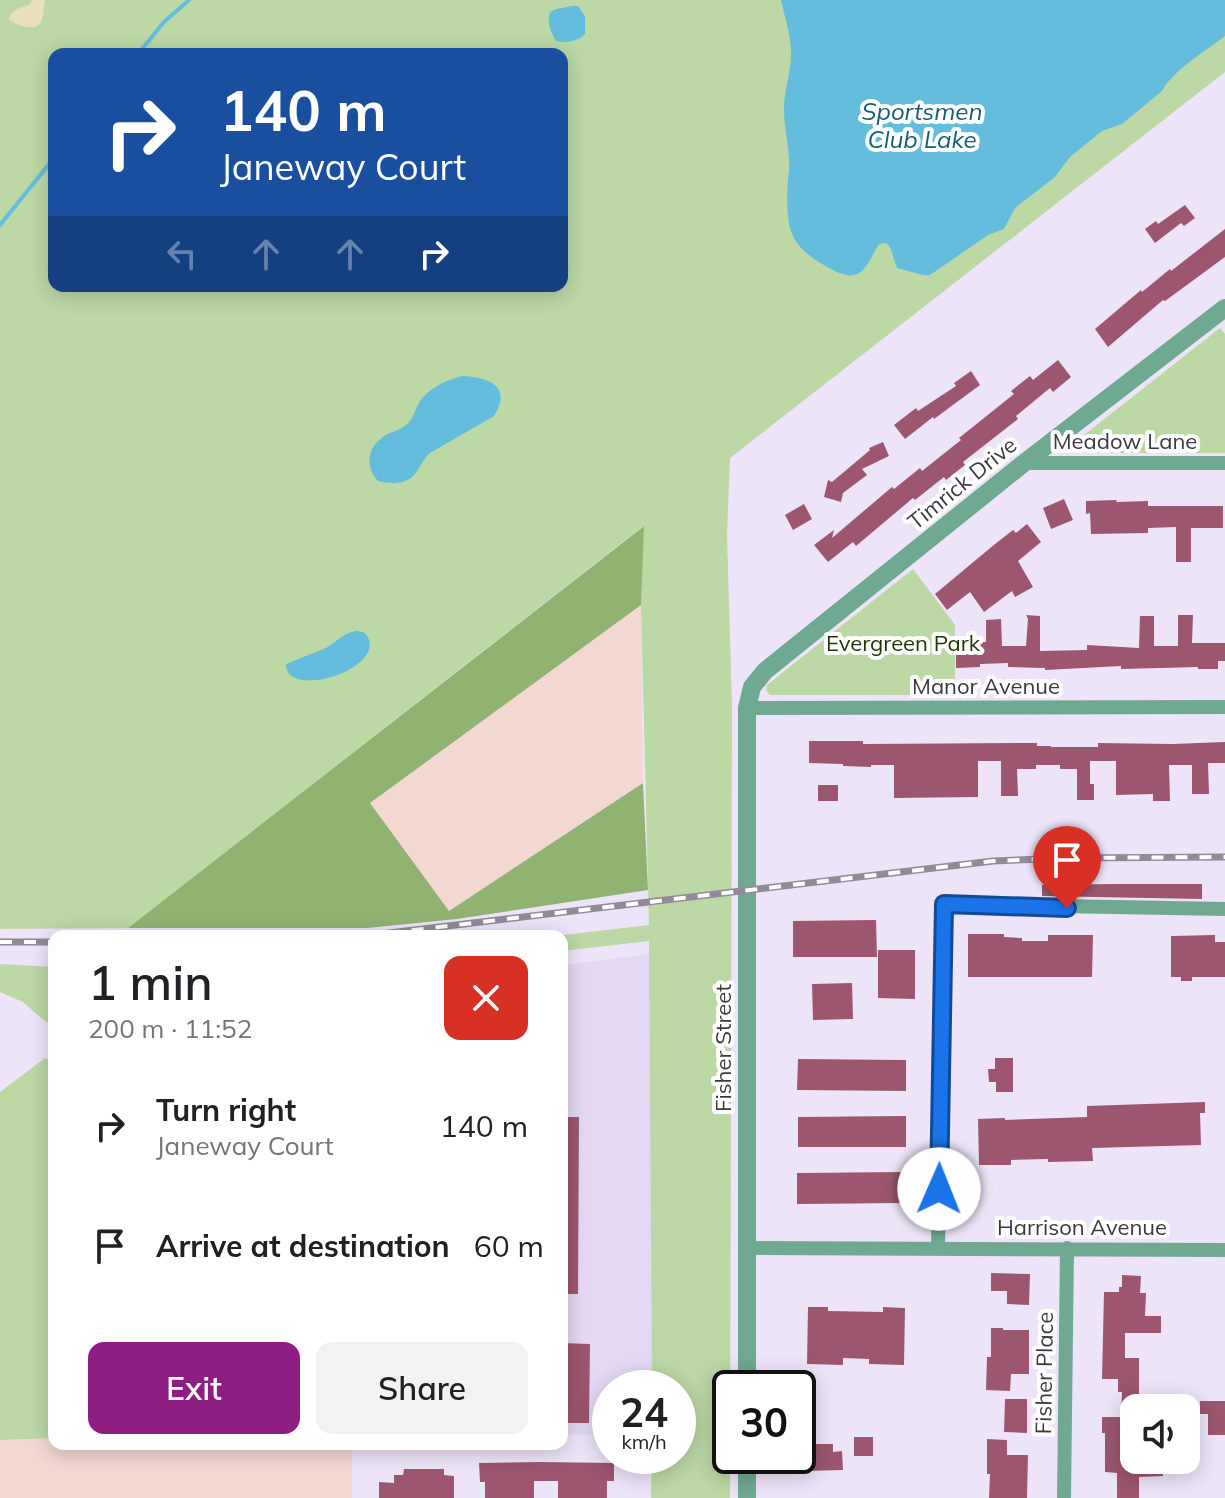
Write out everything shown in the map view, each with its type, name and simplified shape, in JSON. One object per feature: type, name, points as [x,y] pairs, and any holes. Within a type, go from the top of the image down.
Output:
[{"type":"street","name":"Timrick Drive","points":[[747,708],[752,687],[765,671],[1024,463],[1225,308]]},
{"type":"street","name":"Meadow Lane","points":[[1024,463],[1225,463]]},
{"type":"street","name":"Manor Avenue","points":[[747,708],[1225,707]]},
{"type":"street","name":"Fisher Street","points":[[747,708],[747,1370]]},
{"type":"street","points":[[938,1249],[944,904],[1225,909]]},
{"type":"street","name":"Harrison Avenue","points":[[747,1248],[1225,1250]]},
{"type":"street","name":"Fisher Place","points":[[1064,1498],[1067,1248]]},
{"type":"street","points":[[747,1474],[747,1498]]},
{"type":"shaded area","points":[[641,605],[643,783],[448,912],[370,803]]},
{"type":"shaded area","points":[[650,954],[652,1370],[592,1370],[592,1435],[568,1435],[568,964]]},
{"type":"shaded area","points":[[48,1438],[48,1450],[352,1450],[352,1498],[0,1498],[0,1440]]},
{"type":"green space","points":[[0,0],[1225,0],[1225,72],[730,458],[727,535],[732,705],[730,1370],[712,1370],[712,1474],[730,1474],[730,1498],[651,1498],[652,1474],[696,1474],[696,1370],[652,1370],[649,941],[568,950],[568,934],[649,925],[641,605],[643,526],[128,928],[0,929]]},
{"type":"green space","points":[[1220,328],[1225,334],[1225,453],[1087,453],[1079,449],[1079,439]]},
{"type":"green space","points":[[644,526],[641,605],[370,803],[449,911],[643,783],[648,890],[457,919],[367,928],[128,928]]},
{"type":"green space","name":"Evergreen Park","points":[[913,569],[955,625],[955,695],[770,695],[767,685]]},
{"type":"green space","points":[[0,964],[48,967],[48,1022],[23,1002],[0,992]]},
{"type":"green space","points":[[45,1058],[48,1059],[48,1438],[0,1440],[0,1092]]},
{"type":"sand","points":[[32,0],[45,0],[42,20],[37,26],[22,26],[9,19],[14,11],[29,5]]},
{"type":"water","name":"Sportsmen Club Lake","points":[[781,0],[1225,0],[1225,36],[1182,68],[1162,91],[1122,124],[1102,131],[1070,157],[1055,177],[1015,208],[1004,229],[988,235],[930,275],[897,268],[886,243],[879,244],[858,274],[844,275],[811,257],[796,242],[790,229],[784,109],[791,47]]},
{"type":"water","points":[[578,6],[585,16],[585,34],[571,41],[556,41],[549,24],[550,13]]},
{"type":"water","points":[[462,376],[489,381],[499,390],[501,397],[494,416],[430,453],[412,478],[392,483],[378,481],[371,470],[370,458],[378,441],[408,423],[422,398],[432,389]]},
{"type":"water","points":[[355,631],[367,636],[368,652],[347,671],[314,680],[300,680],[290,674],[286,664],[326,648]]},
{"type":"building","points":[[1185,205],[1195,218],[1184,226],[1181,223],[1155,243],[1145,229],[1156,221],[1158,224]]},
{"type":"building","points":[[1225,229],[1225,257],[1163,300],[1108,347],[1095,329],[1141,290]]},
{"type":"building","points":[[1058,360],[1071,377],[1053,392],[1050,388],[1016,416],[1018,419],[963,462],[965,465],[946,480],[944,477],[915,500],[913,498],[856,546],[853,542],[828,562],[814,545],[834,530],[832,538],[892,487],[894,489],[920,468],[922,471],[1014,394],[1011,391],[1030,376],[1033,380]]},
{"type":"building","points":[[971,371],[980,385],[905,439],[894,425],[916,408],[918,411],[956,386],[954,383]]},
{"type":"building","points":[[883,442],[889,456],[862,469],[867,475],[843,493],[841,502],[824,497],[828,480],[832,482],[869,448]]},
{"type":"building","points":[[1064,499],[1073,520],[1051,529],[1043,508]]},
{"type":"building","points":[[1086,501],[1148,501],[1148,506],[1223,506],[1223,528],[1191,528],[1191,562],[1176,562],[1176,527],[1148,528],[1148,533],[1091,534]]},
{"type":"building","points":[[804,504],[812,519],[793,530],[785,515]]},
{"type":"building","points":[[1027,524],[1041,542],[1018,561],[1033,587],[1015,597],[1012,591],[984,612],[970,592],[947,610],[935,594],[1013,530],[1016,533]]},
{"type":"building","points":[[1026,615],[1040,616],[1040,651],[1087,650],[1087,645],[1139,648],[1140,616],[1154,616],[1154,646],[1178,646],[1178,615],[1193,615],[1192,643],[1225,643],[1225,661],[1218,661],[1218,669],[1121,669],[1121,666],[1045,670],[1008,667],[1008,663],[956,668],[956,643],[986,642],[986,620],[1001,619],[1002,646],[1026,646]]},
{"type":"building","points":[[809,741],[863,741],[863,744],[1037,743],[1037,746],[1051,747],[1098,747],[1098,743],[1225,742],[1225,763],[1208,763],[1209,794],[1192,794],[1192,765],[1169,765],[1170,801],[1153,801],[1153,794],[1116,795],[1116,761],[1090,761],[1094,800],[1077,800],[1077,769],[1060,769],[1060,765],[1017,769],[1018,796],[1001,796],[1001,761],[978,761],[978,797],[894,798],[894,765],[871,767],[809,763]]},
{"type":"building","points":[[818,785],[838,785],[838,801],[818,801]]},
{"type":"building","points":[[1202,884],[1202,899],[1042,896],[1042,885]]},
{"type":"building","points":[[876,920],[877,957],[793,957],[793,921]]},
{"type":"building","points":[[968,934],[1004,934],[1004,937],[1022,938],[1022,941],[1048,941],[1048,935],[1093,935],[1092,977],[968,977]]},
{"type":"building","points":[[1215,935],[1215,942],[1225,942],[1225,977],[1192,977],[1192,981],[1181,981],[1181,977],[1171,977],[1171,936]]},
{"type":"building","points":[[878,950],[915,950],[915,999],[878,998]]},
{"type":"building","points":[[852,983],[853,1019],[813,1020],[812,984]]},
{"type":"building","points":[[995,1058],[1013,1058],[1013,1092],[996,1092],[996,1082],[989,1082],[988,1069],[995,1069]]},
{"type":"building","points":[[798,1059],[906,1060],[906,1091],[797,1090]]},
{"type":"building","points":[[1205,1102],[1205,1113],[1200,1113],[1201,1145],[1092,1148],[1093,1161],[1011,1160],[1011,1165],[979,1165],[978,1119],[1087,1117],[1087,1106]]},
{"type":"building","points":[[906,1116],[906,1147],[798,1147],[798,1117]]},
{"type":"building","points":[[568,1117],[579,1117],[578,1294],[568,1294]]},
{"type":"building","points":[[906,1172],[906,1203],[797,1204],[797,1173]]},
{"type":"building","points":[[991,1273],[1030,1274],[1029,1305],[1007,1304],[1007,1291],[991,1291]]},
{"type":"building","points":[[1122,1275],[1141,1276],[1140,1293],[1146,1293],[1145,1316],[1161,1316],[1161,1333],[1125,1333],[1125,1358],[1139,1358],[1139,1394],[1122,1394],[1118,1392],[1118,1379],[1102,1379],[1104,1292],[1119,1292],[1119,1287],[1122,1287]]},
{"type":"building","points":[[808,1307],[828,1307],[828,1311],[883,1312],[883,1307],[905,1308],[904,1365],[869,1364],[869,1359],[843,1358],[843,1365],[807,1364]]},
{"type":"building","points":[[991,1328],[1029,1330],[1029,1374],[1011,1374],[1010,1391],[986,1390]]},
{"type":"building","points":[[568,1343],[590,1344],[589,1423],[568,1423]]},
{"type":"building","points":[[1005,1399],[1027,1399],[1027,1433],[1004,1432]]},
{"type":"building","points":[[1200,1401],[1225,1401],[1225,1435],[1208,1435],[1208,1414],[1200,1414]]},
{"type":"building","points":[[1102,1417],[1120,1417],[1120,1474],[1163,1474],[1139,1477],[1139,1498],[1117,1498],[1117,1473],[1105,1472]]},
{"type":"building","points":[[854,1437],[873,1437],[873,1456],[854,1456]]},
{"type":"building","points":[[987,1439],[1007,1440],[1007,1455],[1028,1455],[1027,1498],[989,1498]]},
{"type":"building","points":[[816,1444],[833,1444],[833,1452],[842,1451],[843,1470],[816,1471]]},
{"type":"building","points":[[479,1463],[592,1463],[592,1474],[614,1474],[614,1481],[607,1481],[607,1498],[558,1498],[558,1481],[534,1481],[534,1498],[485,1498],[485,1482],[480,1482]]},
{"type":"building","points":[[404,1469],[444,1469],[444,1475],[454,1476],[454,1498],[379,1498],[379,1482],[394,1483],[394,1475],[403,1475]]},
{"type":"waterway","points":[[143,48],[164,22],[189,0]]},
{"type":"waterway","points":[[0,225],[48,165]]},
{"type":"railway","points":[[414,930],[993,861],[1225,857]]},
{"type":"railway","points":[[0,942],[48,942]]},
{"type":"route","points":[[939,1189],[944,904],[1067,908]]}]
